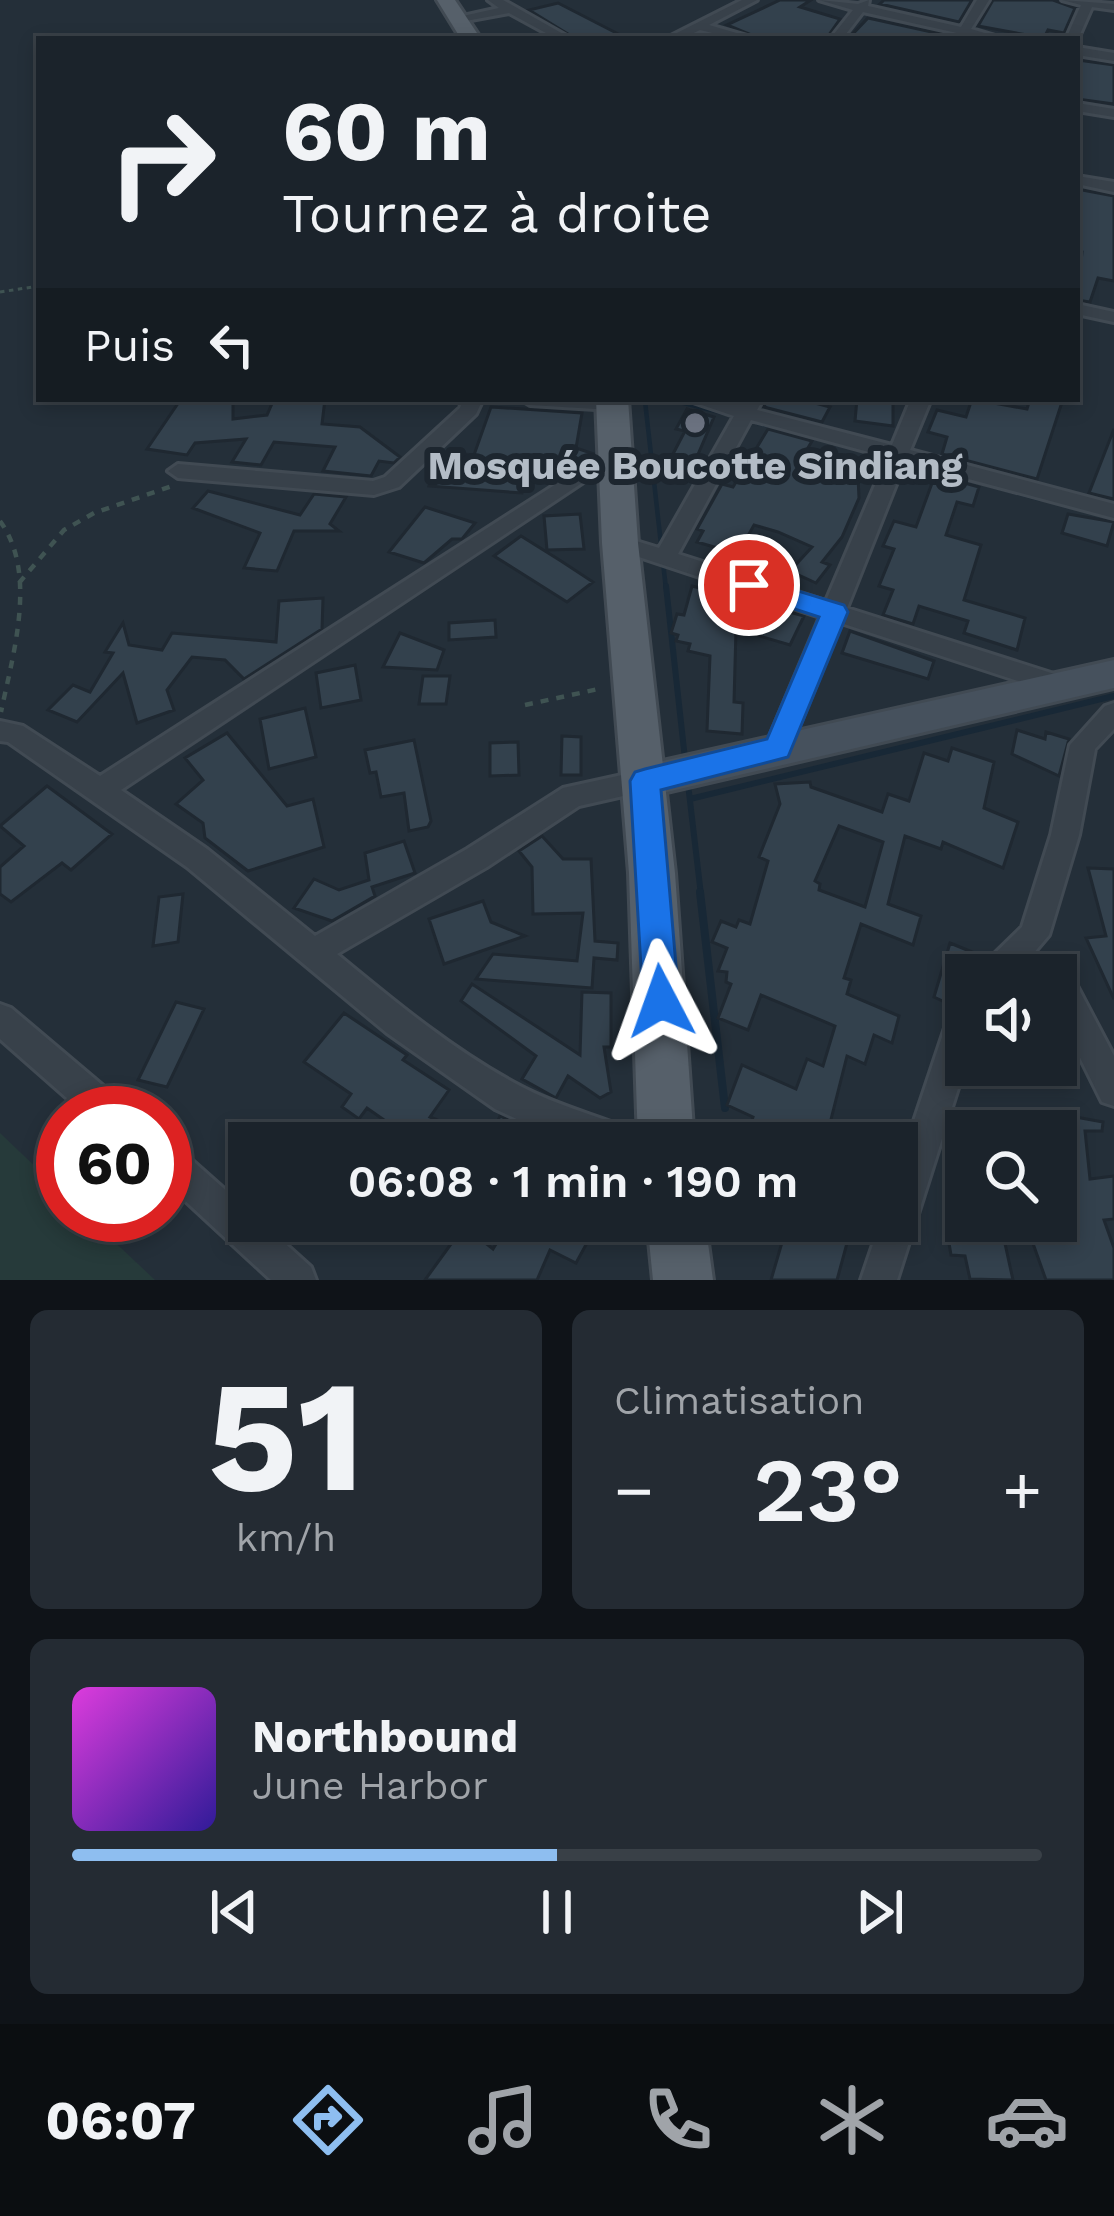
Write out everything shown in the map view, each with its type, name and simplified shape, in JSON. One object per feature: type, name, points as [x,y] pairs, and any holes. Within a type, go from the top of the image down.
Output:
[{"type":"main road","points":[[446,0],[469,36]]},
{"type":"main road","points":[[612,402],[632,682],[645,781],[665,1122]]},
{"type":"main road","points":[[678,1242],[683,1280]]},
{"type":"street","points":[[678,36],[751,0]]},
{"type":"street","points":[[825,0],[863,5],[960,36],[983,0]]},
{"type":"street","points":[[1068,0],[1114,7]]},
{"type":"street","points":[[1073,36],[1088,2]]},
{"type":"street","points":[[460,18],[508,4],[561,36]]},
{"type":"street","points":[[838,36],[863,5]]},
{"type":"street","points":[[700,26],[739,36]]},
{"type":"street","points":[[1080,51],[1114,57]]},
{"type":"street","points":[[1080,107],[1114,112]]},
{"type":"street","points":[[1080,181],[1114,187]]},
{"type":"street","points":[[1080,310],[1114,317]]},
{"type":"street","points":[[178,471],[374,488],[392,482],[472,402]]},
{"type":"street","points":[[715,402],[749,407],[896,454],[1114,511]]},
{"type":"street","points":[[778,748],[920,402]]},
{"type":"street","points":[[664,558],[749,407]]},
{"type":"street","points":[[99,791],[614,453]]},
{"type":"street","points":[[620,543],[1101,692]]},
{"type":"street","points":[[314,952],[573,796],[778,748],[1101,692]]},
{"type":"street","points":[[1014,954],[1034,934],[1101,692]]},
{"type":"street","points":[[0,731],[14,734],[197,858],[350,986],[473,1073],[559,1122]]},
{"type":"street","points":[[1034,934],[1044,954]]},
{"type":"street","points":[[1077,1011],[1106,1057],[1114,1090]]},
{"type":"street","points":[[0,1019],[78,1086]]},
{"type":"street","points":[[879,1280],[945,1077]]},
{"type":"street","points":[[192,1184],[298,1280]]},
{"type":"path","points":[[0,292],[36,286]]},
{"type":"path","points":[[19,583],[64,530],[94,513],[167,487],[224,476]]},
{"type":"path","points":[[0,521],[15,539],[19,583],[0,716]]},
{"type":"path","points":[[525,705],[632,682]]},
{"type":"green space","points":[[0,1133],[36,1167],[36,1242],[115,1242],[155,1280],[0,1280]]},
{"type":"building","points":[[780,0],[811,0],[800,7],[840,19],[828,36],[754,36],[727,25]]},
{"type":"building","points":[[884,0],[972,0],[959,22],[880,4]]},
{"type":"building","points":[[993,0],[1053,0],[1075,8],[1064,33],[1048,30],[1045,36],[1033,36],[978,26]]},
{"type":"building","points":[[558,3],[622,36],[571,36],[529,10]]},
{"type":"building","points":[[868,18],[950,36],[851,36]]},
{"type":"building","points":[[1080,60],[1114,65],[1114,104],[1080,99]]},
{"type":"building","points":[[1080,190],[1114,196],[1114,281],[1098,278],[1090,302],[1080,300]]},
{"type":"building","points":[[179,402],[233,402],[233,419],[267,415],[273,402],[325,402],[322,424],[360,427],[400,457],[394,463],[379,461],[371,476],[323,471],[335,447],[274,442],[261,465],[232,462],[246,439],[195,443],[187,455],[147,449]]},
{"type":"building","points":[[766,402],[811,402],[830,407],[822,422],[764,407]]},
{"type":"building","points":[[857,402],[893,402],[893,426],[855,421]]},
{"type":"building","points":[[971,402],[1027,409],[1029,402],[1062,402],[1037,479],[942,454],[947,437],[928,432],[937,410],[966,417]]},
{"type":"building","points":[[491,407],[582,413],[576,448],[594,454],[565,470],[531,467],[522,493],[429,486],[437,462],[449,463],[453,453],[474,455]]},
{"type":"building","points":[[687,409],[714,417],[696,459],[673,454],[685,431],[676,429]]},
{"type":"building","points":[[768,429],[812,441],[805,453],[880,460],[872,478],[858,477],[859,498],[842,537],[822,562],[830,565],[816,583],[790,571],[812,547],[778,532],[754,525],[738,554],[697,542],[703,531],[697,529],[722,484],[733,487]]},
{"type":"building","points":[[1114,429],[1114,499],[1089,493]]},
{"type":"building","points":[[935,475],[979,487],[973,506],[957,502],[946,535],[981,545],[964,600],[1025,618],[1017,650],[964,633],[968,621],[919,606],[913,624],[883,615],[893,590],[879,586],[894,549],[883,546],[894,521],[916,527]]},
{"type":"building","points":[[208,491],[300,515],[314,494],[346,497],[330,524],[339,531],[294,531],[277,571],[244,568],[260,533],[193,508]]},
{"type":"building","points":[[425,507],[475,523],[462,539],[452,539],[424,563],[389,552]]},
{"type":"building","points":[[580,514],[584,549],[547,550],[544,516]]},
{"type":"building","points":[[1068,514],[1114,522],[1107,546],[1062,533]]},
{"type":"building","points":[[521,536],[593,582],[567,602],[494,556]]},
{"type":"building","points":[[692,586],[804,616],[790,645],[736,629],[734,702],[743,703],[742,734],[707,731],[710,656],[688,651],[690,644],[676,641],[678,635],[671,633],[677,614],[684,615]]},
{"type":"building","points":[[323,598],[322,629],[244,679],[225,660],[192,657],[167,690],[174,710],[137,723],[123,673],[77,722],[48,710],[73,685],[90,692],[113,653],[105,652],[123,623],[129,645],[162,650],[172,633],[276,642],[279,601]]},
{"type":"building","points":[[495,620],[496,637],[449,640],[449,623]]},
{"type":"building","points":[[850,631],[934,661],[928,679],[842,653]]},
{"type":"building","points":[[400,633],[444,650],[437,670],[383,667]]},
{"type":"building","points":[[355,665],[361,700],[321,708],[316,673]]},
{"type":"building","points":[[423,676],[450,676],[446,704],[419,704]]},
{"type":"building","points":[[305,708],[316,757],[269,769],[260,719]]},
{"type":"building","points":[[1017,730],[1045,739],[1046,732],[1069,739],[1059,776],[1012,754]]},
{"type":"building","points":[[227,733],[287,806],[313,799],[324,847],[248,871],[205,838],[203,823],[176,804],[203,780],[185,758]]},
{"type":"building","points":[[562,736],[581,737],[581,775],[561,775]]},
{"type":"building","points":[[414,740],[431,821],[428,827],[409,831],[404,793],[381,797],[365,750]]},
{"type":"building","points":[[518,742],[519,775],[490,776],[490,743]]},
{"type":"building","points":[[952,748],[994,762],[984,808],[1018,822],[1003,868],[943,842],[941,849],[905,836],[888,904],[921,916],[913,945],[861,924],[844,978],[851,980],[847,994],[899,1016],[892,1043],[874,1035],[865,1064],[847,1056],[830,1122],[751,1122],[753,1117],[727,1105],[742,1065],[796,1089],[807,1059],[823,1066],[835,1026],[761,995],[748,1030],[718,1018],[731,984],[726,982],[727,972],[718,971],[727,948],[712,942],[721,921],[736,927],[739,920],[750,924],[768,861],[759,857],[780,804],[775,784],[810,782],[811,787],[882,812],[888,794],[909,801],[924,753],[948,761]],"holes":[[[839,826],[883,842],[865,907],[819,890],[815,881]]]},
{"type":"building","points":[[47,786],[112,834],[71,870],[62,863],[11,902],[0,894],[0,867],[24,846],[0,826]]},
{"type":"building","points":[[542,836],[563,859],[591,859],[595,941],[618,943],[617,960],[594,958],[592,988],[476,979],[493,954],[577,961],[583,913],[533,914],[532,867],[519,851]]},
{"type":"building","points":[[404,841],[415,873],[372,887],[375,896],[332,921],[294,908],[314,879],[339,890],[369,880],[365,853]]},
{"type":"building","points":[[1088,868],[1114,869],[1114,999],[1086,938],[1106,936]]},
{"type":"building","points":[[183,894],[178,942],[153,946],[159,897]]},
{"type":"building","points":[[483,901],[491,922],[525,936],[444,964],[429,919]]},
{"type":"building","points":[[950,943],[972,952],[971,954],[947,954]]},
{"type":"building","points":[[945,960],[945,1002],[934,997]]},
{"type":"building","points":[[472,984],[580,1055],[582,992],[611,993],[611,1047],[604,1047],[611,1092],[600,1098],[568,1076],[556,1098],[522,1079],[536,1056],[461,1001]]},
{"type":"building","points":[[176,1002],[204,1009],[167,1086],[138,1080]]},
{"type":"building","points":[[344,1013],[449,1090],[430,1117],[442,1122],[387,1122],[367,1108],[359,1119],[342,1107],[351,1094],[304,1062]]},
{"type":"building","points":[[1077,1117],[1103,1122],[1102,1131],[1085,1131],[1090,1179],[1114,1176],[1114,1219],[1104,1220],[1114,1248],[1114,1280],[1046,1280],[1032,1242],[1077,1242]]},
{"type":"building","points":[[452,1242],[484,1242],[493,1249],[497,1242],[588,1242],[576,1263],[550,1250],[537,1280],[425,1280]]},
{"type":"building","points":[[782,1242],[847,1242],[837,1280],[771,1280]]},
{"type":"building","points":[[949,1242],[1005,1242],[1013,1280],[970,1279],[965,1256],[951,1255]]},
{"type":"waterway","points":[[645,402],[666,589]]},
{"type":"waterway","points":[[680,402],[724,413]]},
{"type":"waterway","points":[[758,423],[859,449]]},
{"type":"waterway","points":[[968,479],[1040,499]]},
{"type":"waterway","points":[[666,586],[685,759]]},
{"type":"waterway","points":[[690,799],[1114,696]]},
{"type":"waterway","points":[[688,784],[701,895]]},
{"type":"waterway","points":[[700,892],[725,1108]]},
{"type":"place","name":"Mosquée Boucotte Sindiang","points":[[695,423]]},
{"type":"route","points":[[661,1001],[645,781],[778,748],[834,612],[749,585]]}]
